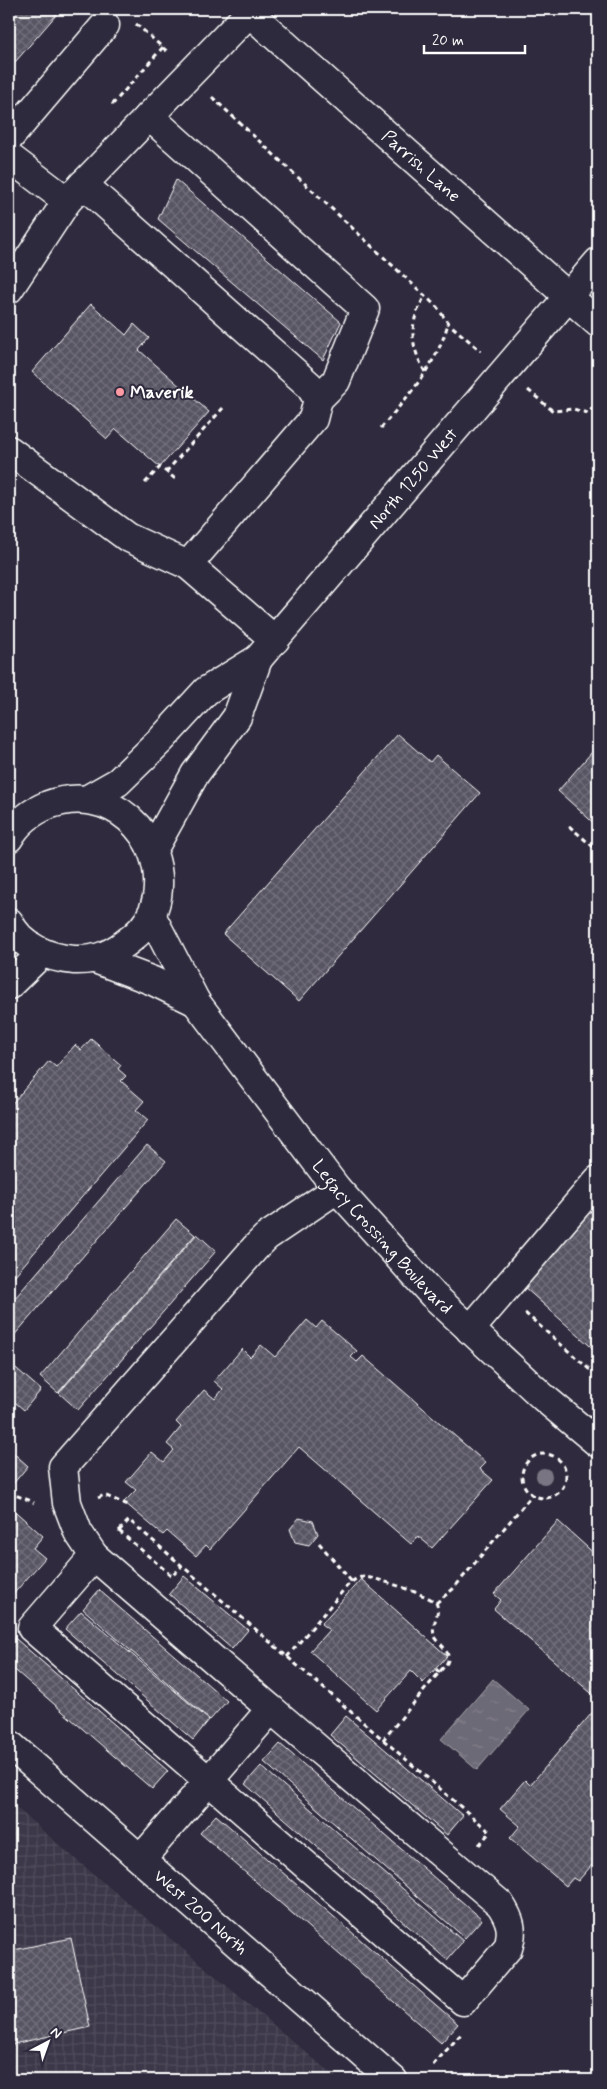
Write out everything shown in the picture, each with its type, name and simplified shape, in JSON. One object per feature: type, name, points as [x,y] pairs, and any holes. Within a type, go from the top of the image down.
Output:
[{"type":"street","points":[[9,289],[75,193],[247,11]]},
{"type":"street","name":"Parrish Lane","points":[[247,11],[598,323]]},
{"type":"street","points":[[9,138],[105,25]]},
{"type":"street","points":[[149,116],[365,309],[336,381],[318,399],[313,419],[188,566]]},
{"type":"street","points":[[9,157],[75,193],[309,385],[318,399]]},
{"type":"street","name":"North 1250 West","points":[[88,799],[118,782],[206,691],[266,650],[598,262]]},
{"type":"street","points":[[9,450],[127,537],[188,566],[266,650]]},
{"type":"street","name":"North 1250 West","points":[[153,850],[195,774],[237,717],[266,650]]},
{"type":"street","points":[[11,830],[34,811],[62,800],[88,799],[116,809],[126,815],[143,832],[153,850],[159,884],[156,903],[141,931],[113,953],[95,960]]},
{"type":"street","name":"Legacy Crossing Boulevard","points":[[151,915],[196,1002],[337,1189],[433,1295],[543,1397],[598,1443]]},
{"type":"street","points":[[9,922],[28,944],[42,953],[57,959],[95,960],[153,982],[196,1002]]},
{"type":"street","points":[[9,985],[42,953]]},
{"type":"street","points":[[470,1330],[598,1180]]},
{"type":"street","points":[[94,1556],[32,1628],[463,2000],[508,1948],[512,1937],[511,1926],[500,1904],[94,1556],[78,1532],[67,1503],[63,1467],[255,1248],[266,1237],[337,1189]]},
{"type":"street","points":[[141,1860],[271,1709]]},
{"type":"street","name":"West 200 North","points":[[9,1744],[393,2080]]},
{"type":"path","points":[[111,107],[163,47],[133,22]]},
{"type":"path","points":[[212,98],[438,307],[448,323],[457,331]]},
{"type":"path","points":[[425,296],[415,312],[413,330],[415,348],[425,372]]},
{"type":"path","points":[[381,428],[409,395],[425,372],[444,339],[448,323]]},
{"type":"path","points":[[546,405],[553,411],[573,409],[588,413],[598,402]]},
{"type":"path","points":[[166,472],[224,408]]},
{"type":"path","points":[[145,483],[160,467],[178,481]]},
{"type":"path","points":[[569,826],[598,851]]},
{"type":"path","points":[[520,1309],[589,1369],[598,1369]]},
{"type":"path","points":[[549,1454],[556,1458],[565,1469],[565,1484],[561,1490],[550,1498],[543,1498],[533,1494],[525,1487],[523,1481],[524,1467],[528,1461],[541,1455],[549,1454]]},
{"type":"path","points":[[9,1491],[17,1498],[32,1501],[38,1508]]},
{"type":"path","points":[[436,1603],[453,1589],[533,1494]]},
{"type":"path","points":[[91,1498],[100,1498],[104,1495],[128,1505]]},
{"type":"path","points":[[114,1526],[172,1576],[182,1566]]},
{"type":"path","points":[[319,1543],[352,1582]]},
{"type":"path","points":[[287,1656],[352,1582],[362,1576],[378,1578],[405,1590],[428,1596],[436,1603],[438,1609],[433,1627],[434,1635],[447,1652],[449,1658],[440,1673],[383,1740]]},
{"type":"path","points":[[436,1669],[440,1673]]},
{"type":"shaded area","points":[[9,1801],[59,1845],[339,2080],[9,2080]]},
{"type":"water","points":[[493,1679],[529,1710],[477,1770],[441,1739]]},
{"type":"building","points":[[9,9],[51,9],[57,14],[9,69]]},
{"type":"building","points":[[176,180],[341,322],[323,360],[158,219]]},
{"type":"building","name":"Maverik","points":[[91,304],[126,335],[134,324],[149,338],[139,350],[209,412],[160,467],[116,429],[107,439],[32,372]]},
{"type":"building","points":[[398,734],[430,762],[436,755],[480,793],[299,1001],[223,934]]},
{"type":"building","points":[[598,745],[598,827],[558,791]]},
{"type":"building","points":[[91,1039],[121,1065],[118,1069],[126,1076],[121,1081],[144,1101],[136,1110],[148,1120],[9,1282],[9,1107],[49,1061],[56,1067],[75,1045],[81,1050]]},
{"type":"building","points":[[147,1145],[166,1161],[11,1339],[9,1338],[9,1305]]},
{"type":"building","points":[[598,1202],[598,1353],[523,1286]]},
{"type":"building","points":[[176,1219],[195,1235],[58,1393],[40,1377]]},
{"type":"building","points":[[197,1234],[216,1251],[78,1410],[59,1393]]},
{"type":"building","points":[[307,1320],[316,1328],[322,1321],[357,1351],[351,1357],[357,1362],[363,1356],[486,1463],[480,1469],[493,1480],[432,1548],[418,1536],[411,1544],[299,1447],[210,1549],[206,1545],[196,1556],[167,1531],[163,1535],[124,1502],[136,1490],[126,1482],[152,1452],[164,1462],[174,1450],[167,1444],[181,1427],[176,1422],[204,1390],[215,1399],[223,1389],[214,1381],[242,1349],[250,1357],[261,1345],[275,1357]]},
{"type":"building","points":[[9,1362],[41,1390],[24,1410],[9,1397]]},
{"type":"building","points":[[9,1449],[28,1466],[12,1485],[9,1482]]},
{"type":"building","points":[[9,1506],[43,1536],[33,1548],[45,1558],[9,1599]]},
{"type":"building","points":[[299,1518],[313,1521],[318,1534],[309,1545],[295,1542],[290,1529]]},
{"type":"building","points":[[558,1521],[598,1557],[598,1699],[494,1609],[501,1600],[494,1594]]},
{"type":"building","points":[[184,1576],[248,1630],[232,1649],[169,1594]]},
{"type":"building","points":[[361,1579],[447,1656],[423,1683],[411,1671],[376,1710],[310,1651],[329,1630],[321,1624]]},
{"type":"building","points":[[99,1590],[227,1701],[210,1720],[83,1609]]},
{"type":"building","points":[[81,1611],[209,1720],[193,1740],[65,1629]]},
{"type":"building","points":[[9,1633],[168,1771],[152,1789],[9,1665]]},
{"type":"building","points":[[598,1706],[598,1858],[578,1881],[573,1878],[566,1886],[510,1838],[520,1826],[500,1809],[525,1780],[530,1785]]},
{"type":"building","points":[[346,1716],[463,1816],[447,1835],[330,1735]]},
{"type":"building","points":[[280,1744],[482,1919],[465,1938],[264,1762]]},
{"type":"building","points":[[261,1766],[463,1941],[447,1960],[245,1784]]},
{"type":"building","points":[[216,1815],[458,2024],[441,2043],[200,1833]]},
{"type":"building","points":[[71,1938],[90,2027],[9,2045],[9,1951]]},
{"type":"place","name":"Maverik","points":[[120,392]]}]
